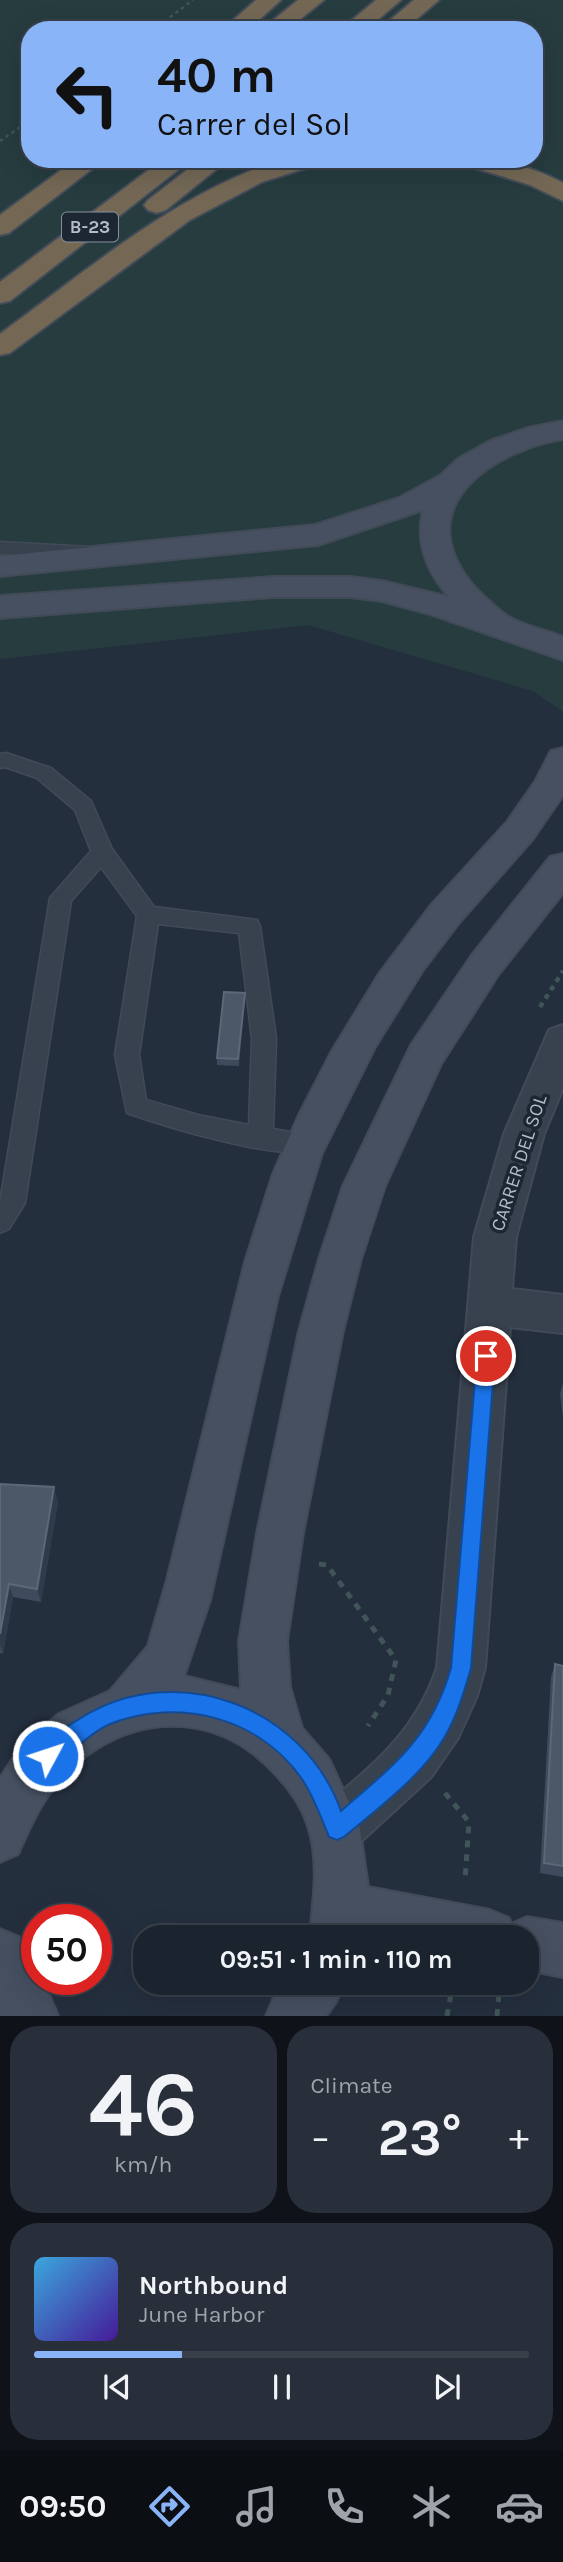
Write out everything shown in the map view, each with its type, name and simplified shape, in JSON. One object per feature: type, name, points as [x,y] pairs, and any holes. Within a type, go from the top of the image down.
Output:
[{"type":"highway","points":[[244,21],[270,0]]},
{"type":"highway","points":[[284,21],[313,0]]},
{"type":"highway","points":[[363,21],[390,0]]},
{"type":"highway","points":[[401,21],[428,0]]},
{"type":"highway","points":[[58,186],[77,168]]},
{"type":"highway","name":"B-23","points":[[0,227],[81,168]]},
{"type":"highway","name":"B-23","points":[[0,295],[168,168]]},
{"type":"highway","points":[[0,326],[204,168]]},
{"type":"highway","points":[[0,347],[181,214],[253,177],[282,168]]},
{"type":"highway","points":[[500,168],[538,180],[563,193]]},
{"type":"main road","points":[[0,566],[126,556],[318,535],[410,505],[452,482],[469,466],[500,447],[538,433],[563,430]]},
{"type":"main road","points":[[452,482],[437,513],[435,538],[442,563],[457,588],[473,605],[498,624],[558,654]]},
{"type":"main road","points":[[0,607],[326,585],[382,591],[498,624]]},
{"type":"main road","points":[[128,1707],[147,1687],[167,1658],[199,1542],[259,1282],[292,1176],[306,1143],[362,1034],[396,981],[428,935],[529,820],[551,786],[563,760]]},
{"type":"main road","points":[[280,1739],[265,1686],[263,1641],[280,1533],[321,1331],[340,1259],[364,1186],[425,1056],[485,965],[563,867]]},
{"type":"main road","points":[[6,1813],[37,1768],[59,1745],[99,1718],[128,1707],[176,1700],[208,1704],[253,1721],[280,1739],[314,1779],[330,1808],[337,1829],[343,1868],[339,1923],[361,1925]]},
{"type":"main road","points":[[539,1946],[563,1950]]},
{"type":"main road","points":[[0,1956],[11,1984],[31,2016]]},
{"type":"main road","points":[[293,2016],[308,1995]]},
{"type":"street","name":"CARRER DEL SOL","points":[[337,1829],[419,1755],[436,1733],[453,1698],[461,1668],[495,1237],[524,1134],[563,1041]]},
{"type":"street","points":[[490,1305],[563,1314]]},
{"type":"lane","points":[[0,548],[34,548],[126,556]]},
{"type":"lane","points":[[0,761],[6,760],[44,773],[84,806],[102,852],[148,915],[127,1055],[135,1106],[174,1120],[261,1139],[306,1143]]},
{"type":"lane","points":[[0,1222],[13,1203],[61,898],[102,852]]},
{"type":"lane","points":[[148,915],[249,926],[264,1038],[261,1139]]},
{"type":"path","points":[[165,21],[193,0]]},
{"type":"path","points":[[0,141],[21,126]]},
{"type":"path","points":[[316,1563],[327,1565],[396,1660],[391,1693],[383,1710],[368,1726]]},
{"type":"path","points":[[438,1785],[470,1822],[465,1876]]},
{"type":"path","points":[[447,2016],[451,1995]]},
{"type":"path","points":[[497,2016],[499,1995]]},
{"type":"green space","points":[[0,0],[563,0],[563,712],[533,691],[308,625],[0,659]]},
{"type":"building","points":[[224,992],[245,993],[238,1059],[217,1058]]},
{"type":"building","points":[[0,1484],[54,1487],[37,1589],[9,1584],[0,1634]]},
{"type":"building","points":[[555,1664],[563,1666],[563,1866],[544,1863]]},
{"type":"route","points":[[48,1756],[72,1735],[99,1718],[128,1707],[176,1700],[208,1704],[239,1714],[280,1739],[309,1770],[330,1808],[337,1829],[400,1774],[436,1733],[453,1698],[461,1668],[486,1356]]}]
